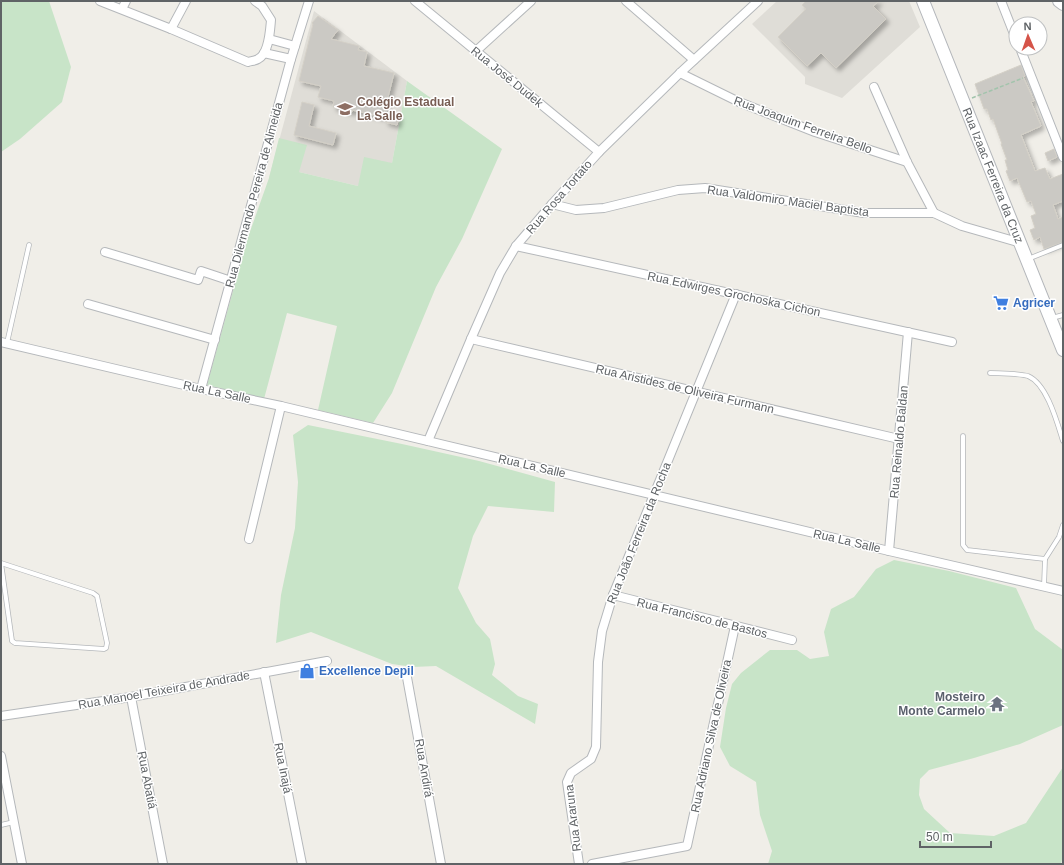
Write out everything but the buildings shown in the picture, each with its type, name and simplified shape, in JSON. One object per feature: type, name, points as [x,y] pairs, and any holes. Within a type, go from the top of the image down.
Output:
[{"type":"main road","name":"Rua Izaac Ferreira da Cruz","points":[[923,1],[1063,350]]},
{"type":"main road","points":[[1059,1],[1063,4]]},
{"type":"street","points":[[100,1],[248,62],[259,59],[264,53],[269,40],[271,20],[262,6],[255,1]]},
{"type":"street","points":[[122,9],[126,1]]},
{"type":"street","points":[[171,29],[186,1]]},
{"type":"street","name":"Rua Dilermando Pereira de Almeida","points":[[201,389],[291,59],[309,1]]},
{"type":"street","name":"Rua José Dudek","points":[[415,1],[599,152]]},
{"type":"street","points":[[476,51],[531,1]]},
{"type":"street","points":[[626,1],[694,60]]},
{"type":"street","name":"Rua Rosa Tortato","points":[[428,441],[470,339],[500,273],[516,246],[599,152],[680,73],[758,1]]},
{"type":"street","points":[[1001,1],[1008,19]]},
{"type":"street","points":[[269,40],[295,46]]},
{"type":"street","points":[[264,53],[291,59]]},
{"type":"street","points":[[1023,56],[1063,157]]},
{"type":"street","name":"Rua Joaquim Ferreira Bello","points":[[680,73],[739,102],[815,132],[906,162]]},
{"type":"street","points":[[874,87],[906,162],[934,213]]},
{"type":"street","name":"Rua Valdomiro Maciel Baptista","points":[[552,204],[576,210],[604,208],[678,190],[705,188],[864,213],[934,213],[962,226],[1021,243]]},
{"type":"street","name":"Rua Edwirges Grochoska Cichon","points":[[516,246],[952,342]]},
{"type":"street","points":[[105,252],[198,280],[201,271],[231,281]]},
{"type":"street","name":"Rua João Ferreira da Rocha","points":[[571,774],[591,759],[596,747],[598,662],[602,631],[613,595],[736,294]]},
{"type":"street","points":[[88,304],[214,340]]},
{"type":"street","name":"Rua Reinaldo Baldan","points":[[889,551],[908,332]]},
{"type":"street","name":"Rua Aristides de Oliveira Furmann","points":[[470,339],[899,439]]},
{"type":"street","name":"Rua La Salle","points":[[4,342],[1063,591]]},
{"type":"street","points":[[249,539],[281,406]]},
{"type":"street","name":"Rua Francisco de Bastos","points":[[613,595],[792,640]]},
{"type":"street","name":"Rua Adriano Silva de Oliveira","points":[[592,864],[687,846],[735,626]]},
{"type":"street","name":"Rua Manoel Teixeira de Andrade","points":[[1,716],[130,697],[327,661]]},
{"type":"street","name":"Rua Inajá","points":[[264,672],[302,864]]},
{"type":"street","name":"Rua Andirá","points":[[406,672],[441,864]]},
{"type":"street","name":"Rua Abatiá","points":[[130,697],[163,864]]},
{"type":"street","points":[[1,756],[22,864]]},
{"type":"street","name":"Rua Araruna","points":[[571,774],[567,782],[579,864]]},
{"type":"lane","points":[[4,342],[29,245]]},
{"type":"lane","points":[[1027,259],[1063,246]]},
{"type":"lane","points":[[1051,319],[1063,314]]},
{"type":"lane","points":[[990,373],[1028,376],[1041,386],[1055,414],[1063,441]]},
{"type":"lane","points":[[963,436],[964,548],[967,550],[1045,559]]},
{"type":"lane","points":[[1044,587],[1045,559],[1059,537],[1063,525]]},
{"type":"lane","points":[[1,563],[93,593],[97,596],[107,643],[106,648],[15,643],[12,641],[1,563]]},
{"type":"lane","points":[[1,825],[14,822]]},
{"type":"path","points":[[964,101],[1030,75]]},
{"type":"shaded area","points":[[777,1],[909,1],[920,27],[842,98],[805,84],[805,77],[752,24]]},
{"type":"shaded area","name":"Colégio Estadual La Salle","points":[[314,11],[407,81],[392,163],[358,186],[299,172],[269,178]]},
{"type":"green space","points":[[1,1],[49,1],[71,67],[62,102],[20,139],[1,152]]},
{"type":"green space","points":[[407,81],[502,149],[462,239],[436,287],[392,393],[373,423],[318,410],[337,326],[287,313],[264,399],[207,385],[247,240],[269,178],[279,138],[307,145],[299,172],[358,186],[364,157],[392,163]]},
{"type":"green space","points":[[308,425],[479,461],[555,482],[554,512],[488,506],[473,536],[458,588],[476,623],[490,639],[495,664],[492,675],[518,696],[538,704],[535,724],[436,666],[413,667],[392,664],[311,632],[276,643],[281,595],[295,528],[298,482],[293,435]]},
{"type":"green space","points":[[894,560],[949,571],[1016,588],[1035,629],[1063,650],[1063,725],[1020,744],[929,770],[920,779],[919,795],[924,809],[950,833],[994,836],[1026,823],[1063,767],[1063,855],[1061,864],[768,864],[772,851],[760,815],[756,782],[730,766],[720,747],[726,708],[732,684],[741,673],[770,650],[797,650],[810,659],[829,656],[824,632],[831,609],[854,597],[876,569]]},
{"type":"place","name":"Colégio Estadual La Salle","points":[[345,109]]},
{"type":"place","name":"Agricer","points":[[1001,303]]},
{"type":"place","name":"Excellence Depil","points":[[307,671]]},
{"type":"place","name":"Mosteiro Monte Carmelo","points":[[997,704]]}]
